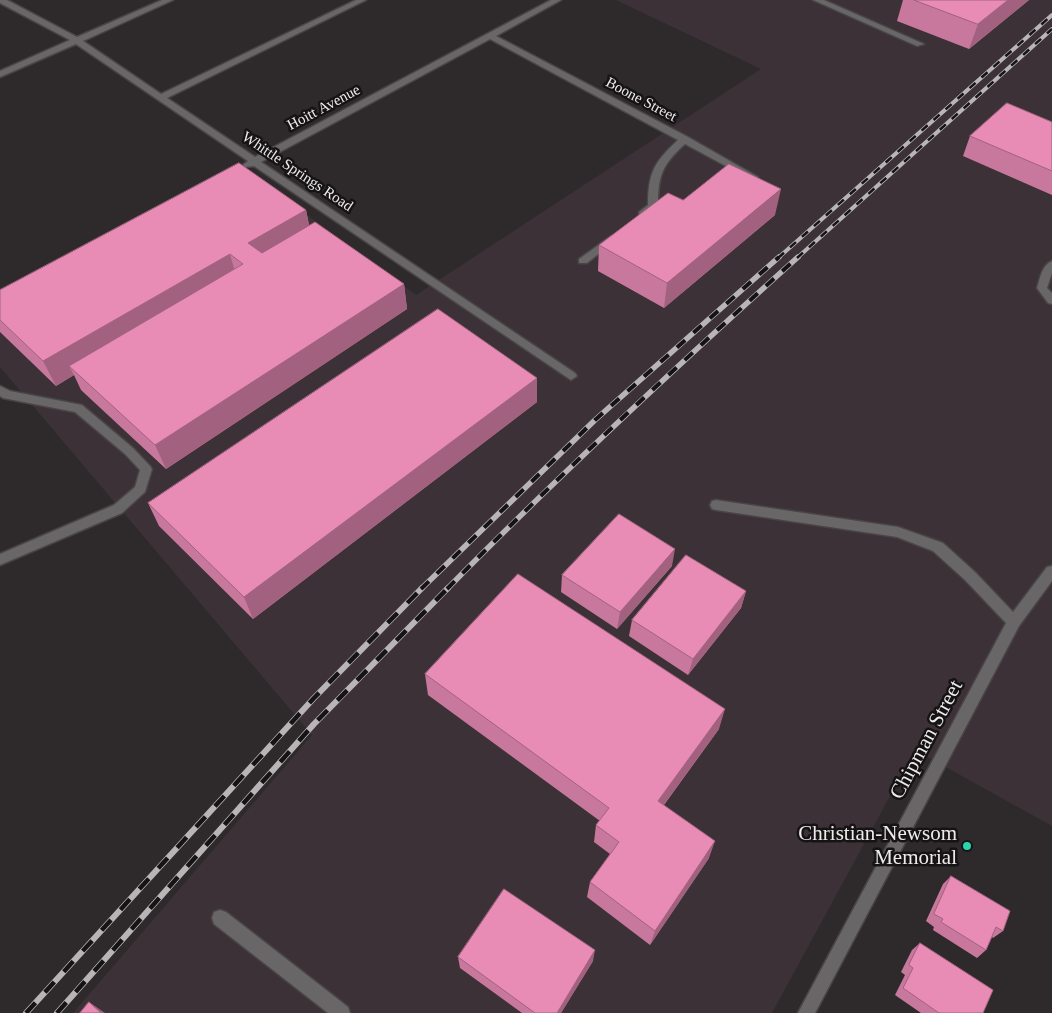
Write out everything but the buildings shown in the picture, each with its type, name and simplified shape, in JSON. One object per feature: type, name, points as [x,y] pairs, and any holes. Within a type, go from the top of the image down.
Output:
[{"type":"street","name":"Whittle Springs Road","points":[[2,0],[77,41],[571,376]]},
{"type":"street","points":[[0,74],[169,0]]},
{"type":"street","points":[[161,97],[362,0]]},
{"type":"street","name":"Hoitt Avenue","points":[[237,172],[557,0]]},
{"type":"street","points":[[817,0],[920,44]]},
{"type":"street","name":"Boone Street","points":[[490,36],[685,139],[760,181]]},
{"type":"street","points":[[638,218],[653,206],[652,179],[664,157],[685,139]]},
{"type":"street","points":[[583,261],[622,230]]},
{"type":"street","points":[[1052,264],[1048,269],[1042,288],[1052,300]]},
{"type":"street","points":[[0,390],[7,395],[78,408],[129,450],[146,470],[141,489],[118,509],[0,560]]},
{"type":"street","points":[[716,505],[898,532],[938,547],[970,576],[1014,622]]},
{"type":"street","name":"Chipman Street","points":[[806,1013],[1014,622],[1052,571]]},
{"type":"street","points":[[220,918],[342,1013]]},
{"type":"shaded area","points":[[616,0],[1052,0],[1052,826],[915,750],[772,1013],[73,1013],[312,735],[0,367],[0,310],[258,179],[416,295],[761,69]]},
{"type":"railway","points":[[778,258],[1052,15]]},
{"type":"railway","points":[[797,258],[1052,29]]},
{"type":"railway","points":[[421,589],[595,420],[779,257]]},
{"type":"railway","points":[[448,588],[620,420],[798,257]]},
{"type":"railway","points":[[57,1013],[314,724],[448,588]]},
{"type":"railway","points":[[26,1013],[314,698],[421,589]]},
{"type":"place","name":"Christian-Newsom Memorial","points":[[967,846]]}]
